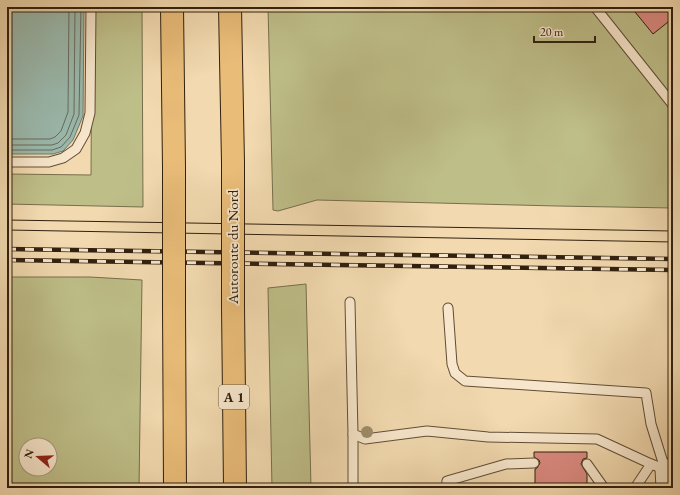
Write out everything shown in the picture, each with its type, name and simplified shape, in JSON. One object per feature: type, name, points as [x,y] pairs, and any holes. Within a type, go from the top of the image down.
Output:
[{"type":"highway","points":[[172,7],[175,488]]},
{"type":"highway","name":"Autoroute du Nord","points":[[230,7],[233,163],[235,488]]},
{"type":"street","points":[[666,466],[666,488]]},
{"type":"lane","points":[[7,162],[49,162],[64,158],[76,149],[85,133],[90,113],[91,7]]},
{"type":"lane","points":[[595,7],[673,105]]},
{"type":"lane","points":[[350,302],[353,488]]},
{"type":"lane","points":[[448,308],[452,364],[454,373],[464,381],[646,393],[651,424],[666,466]]},
{"type":"lane","points":[[353,434],[365,439],[427,431],[488,437],[597,439],[666,466]]},
{"type":"lane","points":[[446,488],[447,481],[506,464],[534,463]]},
{"type":"lane","points":[[587,464],[604,488]]},
{"type":"lane","points":[[635,488],[666,466]]},
{"type":"green space","points":[[92,7],[142,7],[143,207],[7,204],[7,174],[91,175]]},
{"type":"green space","points":[[268,7],[673,7],[673,208],[317,200],[278,211],[273,210]]},
{"type":"green space","points":[[7,277],[90,277],[142,280],[139,488],[7,488]]},
{"type":"green space","points":[[306,284],[311,488],[272,488],[268,288]]},
{"type":"water","points":[[7,7],[84,7],[83,116],[73,140],[63,151],[53,154],[7,154]]},
{"type":"building","points":[[631,7],[673,7],[673,18],[653,34]]},
{"type":"building","points":[[534,452],[587,452],[587,458],[583,459],[581,464],[587,474],[587,488],[535,488],[535,469],[540,463],[539,460],[534,457]]},
{"type":"tram line","points":[[7,220],[673,231]]},
{"type":"tram line","points":[[7,230],[673,242]]},
{"type":"railway","points":[[7,249],[673,259]]},
{"type":"railway","points":[[7,260],[673,270]]}]
